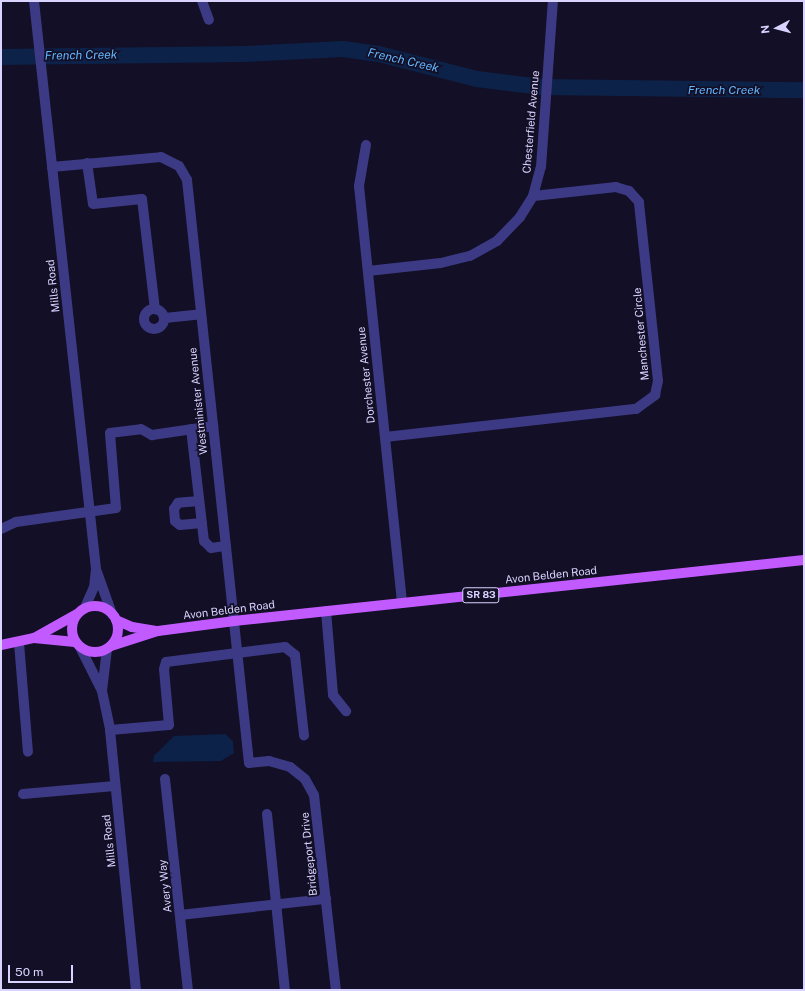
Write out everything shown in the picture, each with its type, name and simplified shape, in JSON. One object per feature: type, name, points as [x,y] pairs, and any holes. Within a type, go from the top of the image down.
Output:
[{"type":"main road","name":"Avon Belden Road","points":[[109,648],[158,631],[234,621],[804,560]]},
{"type":"main road","points":[[1,645],[20,643],[34,638],[81,611],[99,607],[114,617],[118,633],[109,648],[93,652],[78,644],[34,638]]},
{"type":"main road","points":[[78,644],[72,627],[81,611]]},
{"type":"main road","name":"Avon Belden Road","points":[[114,617],[132,627],[158,631]]},
{"type":"street","name":"Mills Road","points":[[34,1],[96,569],[94,587],[81,611]]},
{"type":"street","points":[[202,1],[209,20]]},
{"type":"street","name":"Chesterfield Avenue","points":[[368,271],[451,261],[475,254],[509,231],[533,196],[541,167],[553,1]]},
{"type":"street","name":"Dorchester Avenue","points":[[366,145],[359,186],[402,603]]},
{"type":"street","name":"Westminister Avenue","points":[[52,167],[152,157],[179,166],[188,186],[249,763]]},
{"type":"street","points":[[88,163],[93,204],[142,199],[155,309],[165,318],[201,314]]},
{"type":"street","name":"Manchester Circle","points":[[385,437],[636,409],[655,395],[658,381],[639,202],[629,191],[616,187],[533,196]]},
{"type":"street","points":[[155,309],[145,315],[148,328],[158,329],[165,318]]},
{"type":"street","points":[[1,529],[16,522],[116,508],[110,433],[141,429],[152,435],[213,426]]},
{"type":"street","points":[[191,429],[204,542],[211,548],[226,546]]},
{"type":"street","points":[[199,500],[178,503],[174,515],[180,525],[202,523]]},
{"type":"street","name":"Mills Road","points":[[96,569],[114,617]]},
{"type":"street","points":[[326,611],[333,695],[346,711]]},
{"type":"street","points":[[20,643],[28,752]]},
{"type":"street","name":"Mills Road","points":[[78,644],[102,691],[110,730],[136,990]]},
{"type":"street","name":"Mills Road","points":[[102,691],[109,648]]},
{"type":"street","points":[[110,730],[169,725],[164,669],[166,662],[237,652],[291,649],[304,734]]},
{"type":"street","name":"Bridgeport Drive","points":[[249,763],[263,760],[284,764],[309,784],[315,800],[336,990]]},
{"type":"street","name":"Avery Way","points":[[165,779],[188,990]]},
{"type":"street","points":[[23,794],[115,786]]},
{"type":"street","points":[[267,814],[286,990]]},
{"type":"street","points":[[180,915],[326,899]]},
{"type":"water","points":[[225,734],[233,741],[234,753],[221,761],[153,762],[154,756],[174,736]]},
{"type":"waterway","name":"French Creek","points":[[1,57],[244,54],[343,49],[379,54],[477,79],[540,87],[804,90]]}]
